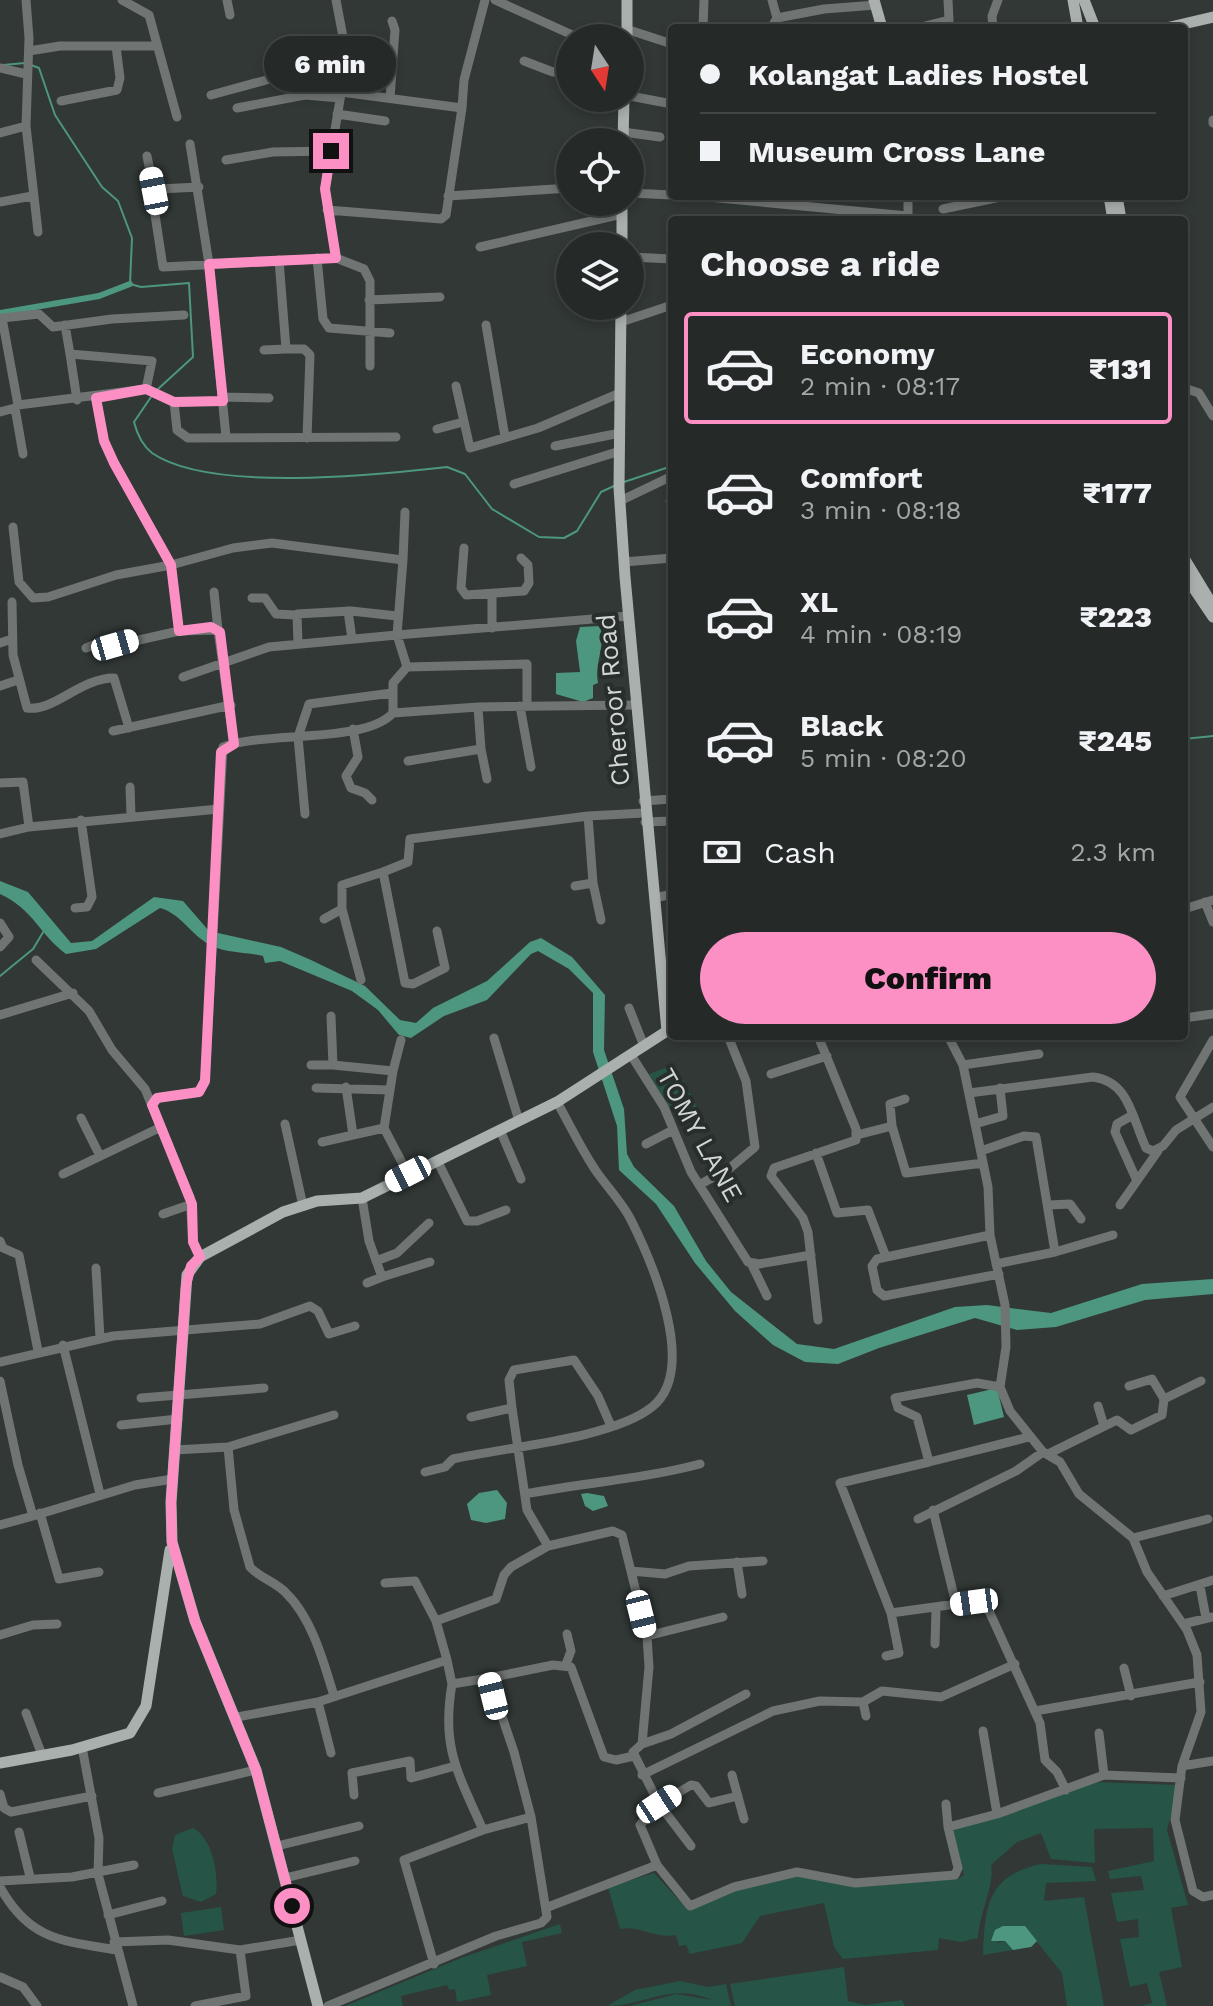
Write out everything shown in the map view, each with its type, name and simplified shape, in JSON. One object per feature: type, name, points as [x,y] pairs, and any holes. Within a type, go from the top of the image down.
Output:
[{"type":"main road","points":[[627,0],[628,24]]},
{"type":"main road","points":[[1073,0],[1077,24]]},
{"type":"main road","points":[[1084,0],[1093,24]]},
{"type":"main road","points":[[875,2],[881,24]]},
{"type":"main road","points":[[1183,24],[1213,17]]},
{"type":"main road","name":"Cheroor Road","points":[[621,322],[619,454],[624,562],[644,812],[668,1012]]},
{"type":"main road","points":[[1188,579],[1213,606]]},
{"type":"main road","points":[[1188,579],[1213,617]]},
{"type":"main road","name":"Cheroor Road","points":[[557,1102],[668,1031]]},
{"type":"main road","points":[[1,1759],[82,1747],[130,1733],[146,1706],[152,1651],[172,1542],[173,1479],[187,1275],[200,1257],[303,1206],[343,1197],[362,1198],[557,1102]]},
{"type":"main road","points":[[172,1542],[195,1621],[237,1717],[256,1770],[318,2006]]},
{"type":"street","points":[[26,0],[26,126],[38,232]]},
{"type":"street","points":[[122,0],[128,6],[146,5],[177,117]]},
{"type":"street","points":[[227,0],[230,15]]},
{"type":"street","points":[[336,0],[347,58],[325,189],[336,258]]},
{"type":"street","points":[[327,210],[436,221],[446,215],[464,80],[485,0]]},
{"type":"street","points":[[495,0],[512,3],[556,28]]},
{"type":"street","points":[[703,24],[704,0]]},
{"type":"street","points":[[772,0],[777,18],[773,24]]},
{"type":"street","points":[[933,24],[949,20],[948,0]]},
{"type":"street","points":[[993,24],[998,0]]},
{"type":"street","points":[[777,18],[875,2]]},
{"type":"street","points":[[390,98],[395,30],[392,21]]},
{"type":"street","points":[[644,38],[668,43]]},
{"type":"street","points":[[0,68],[27,63],[60,46],[157,46]]},
{"type":"street","points":[[61,101],[117,90],[120,78],[116,46]]},
{"type":"street","points":[[211,95],[347,58]]},
{"type":"street","points":[[524,61],[556,72]]},
{"type":"street","points":[[237,108],[305,95],[340,95],[462,108]]},
{"type":"street","points":[[644,99],[668,103]]},
{"type":"street","points":[[337,114],[385,121]]},
{"type":"street","points":[[0,133],[26,126]]},
{"type":"street","points":[[644,137],[660,137]]},
{"type":"street","points":[[190,144],[209,264],[226,437]]},
{"type":"street","points":[[226,160],[253,155],[331,151]]},
{"type":"street","points":[[147,156],[163,267],[336,258],[364,269],[368,274],[370,366]]},
{"type":"street","points":[[154,191],[199,187]]},
{"type":"street","points":[[448,196],[556,189]]},
{"type":"street","points":[[644,194],[668,195]]},
{"type":"street","points":[[0,202],[32,196]]},
{"type":"street","points":[[734,200],[872,215]]},
{"type":"street","points":[[943,209],[986,200]]},
{"type":"street","points":[[480,247],[593,216]]},
{"type":"street","points":[[317,258],[326,325],[333,330],[390,333]]},
{"type":"street","points":[[644,258],[668,259]]},
{"type":"street","points":[[279,260],[286,349]]},
{"type":"street","points":[[369,300],[440,297]]},
{"type":"street","points":[[621,322],[668,306]]},
{"type":"street","points":[[23,454],[1,318],[39,314],[49,327],[184,315]]},
{"type":"street","points":[[65,325],[77,400]]},
{"type":"street","points":[[486,325],[505,437]]},
{"type":"street","points":[[264,350],[304,349],[310,355],[307,438]]},
{"type":"street","points":[[70,354],[152,361],[150,392]]},
{"type":"street","points":[[456,386],[470,448],[620,393]]},
{"type":"street","points":[[1188,389],[1199,393],[1213,416]]},
{"type":"street","points":[[0,412],[16,407],[150,392],[174,402],[269,398]]},
{"type":"street","points":[[96,398],[109,452],[171,565],[179,631]]},
{"type":"street","points":[[174,402],[179,434],[188,438],[396,437]]},
{"type":"street","points":[[437,429],[463,422]]},
{"type":"street","points":[[555,446],[620,433]]},
{"type":"street","points":[[514,484],[619,454]]},
{"type":"street","points":[[620,497],[668,478]]},
{"type":"street","points":[[405,512],[397,635],[407,667]]},
{"type":"street","points":[[13,527],[19,582],[33,598],[48,597],[116,575],[171,565],[233,548],[272,543],[403,560]]},
{"type":"street","points":[[464,548],[462,592],[492,595],[527,588],[528,565],[521,558]]},
{"type":"street","points":[[624,562],[668,558]]},
{"type":"street","points":[[214,592],[234,744]]},
{"type":"street","points":[[492,595],[492,628]]},
{"type":"street","points":[[252,598],[265,598],[276,614],[348,611],[397,616]]},
{"type":"street","points":[[12,602],[12,639],[24,703],[31,709],[49,704],[84,683],[114,678],[129,728]]},
{"type":"street","points":[[348,611],[352,639]]},
{"type":"street","points":[[295,615],[298,644]]},
{"type":"street","points":[[183,677],[269,647],[629,616]]},
{"type":"street","points":[[86,648],[96,644],[108,647],[179,631],[218,630]]},
{"type":"street","points":[[0,643],[12,639]]},
{"type":"street","points":[[393,713],[392,693],[396,676],[407,667],[527,664],[523,706],[531,767]]},
{"type":"street","points":[[0,686],[18,680]]},
{"type":"street","points":[[305,814],[298,737],[309,704],[392,693]]},
{"type":"street","points":[[113,731],[231,705]]},
{"type":"street","points":[[152,1105],[157,1098],[192,1094],[203,1088],[221,752],[234,744],[380,723],[393,713],[478,707],[635,705]]},
{"type":"street","points":[[478,707],[487,779]]},
{"type":"street","points":[[353,729],[358,757],[346,776],[351,788],[365,793],[372,800]]},
{"type":"street","points":[[408,761],[481,749]]},
{"type":"street","points":[[0,783],[23,782],[29,827]]},
{"type":"street","points":[[130,787],[131,815]]},
{"type":"street","points":[[361,980],[342,909],[342,885],[408,862],[407,844],[414,837],[644,812],[668,801]]},
{"type":"street","points":[[0,834],[81,820],[219,809]]},
{"type":"street","points":[[644,812],[668,820]]},
{"type":"street","points":[[588,816],[593,883],[601,920]]},
{"type":"street","points":[[75,908],[87,907],[92,897],[81,820]]},
{"type":"street","points":[[383,872],[405,983],[413,984],[445,968],[437,931]]},
{"type":"street","points":[[575,886],[593,883]]},
{"type":"street","points":[[655,898],[668,895]]},
{"type":"street","points":[[1188,908],[1209,901],[1213,922]]},
{"type":"street","points":[[324,919],[342,909]]},
{"type":"street","points":[[0,923],[9,937],[0,947]]},
{"type":"street","points":[[36,960],[89,1011],[112,1050],[139,1079],[192,1204],[193,1242],[200,1257]]},
{"type":"street","points":[[0,1015],[73,993]]},
{"type":"street","points":[[629,1008],[644,1046]]},
{"type":"street","points":[[1188,1017],[1213,1014]]},
{"type":"street","points":[[331,1016],[333,1065]]},
{"type":"street","points":[[494,1038],[519,1121]]},
{"type":"street","points":[[401,1040],[384,1128],[408,1174]]},
{"type":"street","points":[[699,1185],[730,1168],[755,1147],[746,1081],[730,1040]]},
{"type":"street","points":[[820,1040],[857,1135]]},
{"type":"street","points":[[950,1040],[963,1065],[969,1093],[983,1163],[990,1235],[1005,1305],[1006,1333],[1000,1387],[1010,1411],[1029,1437],[1045,1453],[1060,1462],[1079,1494],[1133,1538],[1163,1596],[1183,1624],[1197,1655],[1201,1712],[1182,1766],[1176,1827],[1193,1891],[1203,1897],[1213,1895]]},
{"type":"street","points":[[1213,1040],[1180,1097],[1213,1147]]},
{"type":"street","points":[[963,1065],[1039,1054]]},
{"type":"street","name":"TOMY LANE","points":[[631,1055],[664,1107],[699,1185],[752,1265],[767,1296]]},
{"type":"street","points":[[771,1074],[827,1056]]},
{"type":"street","points":[[311,1065],[393,1071]]},
{"type":"street","points":[[969,1093],[1106,1078],[1119,1086],[1146,1148],[1158,1151]]},
{"type":"street","points":[[346,1087],[353,1135]]},
{"type":"street","points":[[316,1088],[390,1090]]},
{"type":"street","points":[[975,1124],[1003,1116],[1000,1088]]},
{"type":"street","points":[[905,1099],[890,1104],[892,1126],[906,1173],[983,1163]]},
{"type":"street","points":[[425,1472],[445,1467],[453,1459],[519,1448],[625,1423],[653,1407],[667,1388],[672,1351],[662,1287],[630,1217],[595,1170],[557,1102]]},
{"type":"street","points":[[1120,1205],[1158,1151],[1193,1118],[1213,1107]]},
{"type":"street","points":[[1131,1116],[1117,1124],[1115,1132],[1137,1181]]},
{"type":"street","points":[[81,1118],[100,1156]]},
{"type":"street","points":[[285,1124],[303,1206]]},
{"type":"street","points":[[818,1320],[811,1255],[803,1218],[773,1181],[771,1171],[816,1153],[852,1144],[857,1135],[892,1126]]},
{"type":"street","points":[[63,1174],[159,1128]]},
{"type":"street","points":[[322,1142],[384,1128]]},
{"type":"street","points":[[500,1130],[521,1179]]},
{"type":"street","points":[[646,1144],[673,1130]]},
{"type":"street","points":[[981,1151],[1024,1136],[1036,1137],[1055,1252]]},
{"type":"street","points":[[816,1153],[835,1209],[842,1214],[868,1210],[886,1257]]},
{"type":"street","points":[[437,1160],[467,1221],[477,1221],[506,1210]]},
{"type":"street","points":[[362,1198],[382,1277]]},
{"type":"street","points":[[163,1214],[192,1204]]},
{"type":"street","points":[[1049,1205],[1070,1204],[1081,1219]]},
{"type":"street","points":[[376,1261],[397,1253],[429,1223]]},
{"type":"street","points":[[990,1235],[873,1261],[877,1290],[884,1296],[997,1269],[1113,1235]]},
{"type":"street","points":[[0,1241],[3,1248],[19,1255],[38,1351]]},
{"type":"street","points":[[752,1265],[811,1255]]},
{"type":"street","points":[[367,1283],[430,1262]]},
{"type":"street","points":[[96,1268],[100,1338]]},
{"type":"street","points":[[0,1362],[100,1338],[260,1324],[310,1306],[318,1311],[329,1334],[355,1326]]},
{"type":"street","points":[[63,1345],[100,1494]]},
{"type":"street","points":[[548,1546],[532,1522],[525,1494],[509,1380],[514,1370],[574,1360],[602,1402],[611,1426]]},
{"type":"street","points":[[918,1519],[1104,1426],[1121,1420],[1131,1430],[1162,1415],[1164,1399],[1155,1380],[1129,1386]]},
{"type":"street","points":[[0,1381],[18,1465],[59,1579],[99,1572]]},
{"type":"street","points":[[1164,1399],[1201,1381]]},
{"type":"street","points":[[929,1462],[917,1417],[898,1408],[895,1398],[977,1383],[1000,1387]]},
{"type":"street","points":[[141,1398],[264,1388]]},
{"type":"street","points":[[1098,1406],[1104,1426]]},
{"type":"street","points":[[471,1417],[512,1408]]},
{"type":"street","points":[[175,1450],[228,1447],[334,1415]]},
{"type":"street","points":[[121,1425],[178,1419]]},
{"type":"street","points":[[886,1656],[899,1653],[891,1613],[840,1483],[1029,1437]]},
{"type":"street","points":[[228,1447],[237,1525],[254,1572],[286,1592],[293,1601],[321,1654],[334,1696]]},
{"type":"street","points":[[525,1494],[603,1479],[666,1473],[700,1464]]},
{"type":"street","points":[[0,1525],[100,1494],[173,1479]]},
{"type":"street","points":[[933,1510],[956,1604]]},
{"type":"street","points":[[1133,1538],[1208,1519]]},
{"type":"street","points":[[436,1621],[496,1599],[504,1575],[511,1567],[548,1546],[619,1531],[647,1636],[649,1667],[642,1744]]},
{"type":"street","points":[[631,1571],[665,1574],[689,1566],[763,1561]]},
{"type":"street","points":[[737,1562],[742,1594]]},
{"type":"street","points":[[1163,1596],[1213,1580]]},
{"type":"street","points":[[385,1583],[415,1581],[436,1621],[452,1684],[446,1718],[447,1742],[483,1830]]},
{"type":"street","points":[[1183,1624],[1210,1617],[1200,1586]]},
{"type":"street","points":[[891,1613],[974,1602],[983,1605],[1015,1664],[1035,1711],[1045,1760],[1057,1772],[1066,1790]]},
{"type":"street","points":[[935,1644],[936,1609]]},
{"type":"street","points":[[647,1636],[723,1617]]},
{"type":"street","points":[[0,1635],[33,1625],[57,1624]]},
{"type":"street","points":[[566,1664],[571,1651],[567,1634]]},
{"type":"street","points":[[237,1717],[318,1702],[447,1660]]},
{"type":"street","points":[[452,1684],[566,1664],[576,1671],[604,1757],[616,1760],[634,1756]]},
{"type":"street","points":[[642,1775],[773,1711],[820,1701],[863,1702],[877,1693],[891,1690],[941,1697],[1015,1664]]},
{"type":"street","points":[[1124,1668],[1131,1696]]},
{"type":"street","points":[[328,2006],[496,1936],[541,1923],[547,1917],[548,1907],[531,1817],[514,1752],[489,1678]]},
{"type":"street","points":[[1035,1711],[1200,1682]]},
{"type":"street","points":[[691,1846],[659,1804],[642,1775],[634,1756],[635,1749],[671,1734],[746,1694]]},
{"type":"street","points":[[318,1702],[331,1753]]},
{"type":"street","points":[[863,1702],[866,1716]]},
{"type":"street","points":[[26,1713],[42,1755]]},
{"type":"street","points":[[983,1731],[997,1814]]},
{"type":"street","points":[[1099,1733],[1104,1775]]},
{"type":"street","points":[[82,1747],[99,1838],[98,1874],[133,2006]]},
{"type":"street","points":[[354,1795],[352,1773],[410,1761],[411,1778],[455,1766]]},
{"type":"street","points":[[1182,1766],[1213,1761]]},
{"type":"street","points":[[158,1793],[256,1770]]},
{"type":"street","points":[[732,1775],[744,1819]]},
{"type":"street","points":[[948,1827],[997,1814],[1104,1775],[1181,1778]]},
{"type":"street","points":[[738,1796],[709,1803],[696,1786],[691,1785],[659,1804],[640,1825],[657,1865],[690,1906],[734,1887],[797,1872],[855,1883],[955,1875],[958,1868],[946,1804]]},
{"type":"street","points":[[0,1794],[4,1808],[11,1812],[92,1796]]},
{"type":"street","points":[[434,1964],[404,1860],[483,1830],[531,1817]]},
{"type":"street","points":[[277,1846],[359,1826]]},
{"type":"street","points":[[19,1832],[30,1877]]},
{"type":"street","points":[[285,1878],[355,1861]]},
{"type":"street","points":[[0,1881],[98,1874],[134,1865]]},
{"type":"street","points":[[548,1907],[657,1865]]},
{"type":"street","points":[[0,1887],[13,1910],[30,1927],[47,1936],[116,1946],[168,1940],[240,1950],[301,1940]]},
{"type":"street","points":[[108,1915],[162,1901]]},
{"type":"street","points":[[195,2006],[240,2003],[247,1994],[240,1950]]},
{"type":"street","points":[[0,1977],[23,1987],[37,2006]]},
{"type":"shaded area","points":[[600,626],[602,641],[598,683],[593,685],[593,698],[583,702],[556,694],[556,673],[580,672],[576,641],[580,627]]},
{"type":"shaded area","points":[[0,881],[28,892],[71,943],[92,941],[154,897],[183,901],[209,931],[281,947],[311,960],[365,986],[400,1020],[416,1023],[433,1008],[487,981],[530,942],[541,938],[572,957],[605,995],[604,1050],[624,1109],[627,1154],[634,1167],[674,1206],[706,1261],[731,1292],[797,1344],[834,1349],[955,1307],[987,1305],[1051,1313],[1142,1284],[1213,1279],[1213,1294],[1145,1300],[1056,1327],[1017,1330],[975,1318],[838,1364],[805,1362],[773,1345],[735,1311],[695,1263],[656,1204],[619,1170],[617,1126],[593,1052],[593,993],[569,969],[538,951],[531,954],[487,1000],[444,1016],[411,1038],[399,1035],[378,1010],[352,991],[280,961],[265,963],[263,956],[208,944],[172,913],[160,908],[96,949],[66,954],[21,907],[0,894]]},
{"type":"shaded area","points":[[675,1064],[700,1113],[679,1122],[649,1074]]},
{"type":"shaded area","points":[[997,1388],[1004,1417],[974,1425],[967,1395]]},
{"type":"shaded area","points":[[497,1490],[507,1503],[505,1519],[486,1523],[471,1520],[467,1504],[479,1493]]},
{"type":"shaded area","points":[[581,1494],[604,1496],[608,1506],[593,1511],[585,1506]]},
{"type":"shaded area","points":[[1094,1782],[1179,1785],[1167,1830],[1188,1905],[1171,1908],[1182,1967],[1159,1972],[1167,2006],[1141,2006],[1152,2003],[1147,1983],[1130,1987],[1120,1939],[1139,1937],[1138,1919],[1117,1922],[1111,1893],[1144,1890],[1141,1876],[1110,1879],[1108,1871],[1154,1861],[1153,1828],[1094,1829],[1095,1863],[1051,1859],[1041,1833],[1017,1842],[991,1865],[991,1881],[978,1938],[961,1942],[939,1938],[938,1950],[843,1959],[834,1947],[824,1903],[760,1916],[742,1943],[690,1954],[686,1945],[679,1946],[676,1935],[620,1929],[608,1887],[654,1873],[688,1910],[738,1890],[797,1874],[856,1887],[958,1879],[964,1875],[950,1832],[952,1828]]},
{"type":"shaded area","points":[[193,1828],[209,1848],[216,1876],[216,1894],[201,1902],[183,1896],[172,1849],[175,1835]]},
{"type":"shaded area","points":[[1041,1864],[1092,1867],[1096,1881],[1046,1883],[1044,1901],[1084,1897],[1104,2006],[1067,2006],[1062,1973],[1024,1926],[996,1943],[1005,1941],[1013,1950],[983,1955],[988,1908],[999,1885],[1023,1869]]},
{"type":"shaded area","points":[[221,1907],[224,1930],[184,1936],[181,1913]]},
{"type":"shaded area","points":[[560,1924],[562,1933],[522,1942],[527,1966],[487,1975],[491,1995],[457,2002],[455,1989],[449,1990],[447,1985],[401,1996],[403,2006],[345,2006],[461,1958]]},
{"type":"shaded area","points":[[1003,1926],[1025,1926],[1037,1941],[1031,1947],[1013,1950],[1005,1941],[991,1941],[995,1930]]},
{"type":"shaded area","points":[[844,1967],[848,2001],[865,2005],[902,2000],[905,2006],[735,2006],[730,1984]]},
{"type":"shaded area","points":[[680,1981],[708,1987],[726,1984],[731,2006],[630,2006],[676,1994],[712,2000],[683,1993],[670,1994],[621,2005],[607,2006],[635,1990]]},
{"type":"waterway","points":[[3,65],[25,63]]},
{"type":"waterway","points":[[31,65],[39,68],[55,115],[102,187],[118,201],[132,238],[130,284],[141,287],[189,283],[193,357],[158,389]]},
{"type":"waterway","points":[[0,313],[99,296],[130,284]]},
{"type":"waterway","points":[[151,397],[134,422],[137,431],[152,453],[178,465],[213,473],[295,478],[447,467],[465,474],[492,509],[539,537],[564,538],[577,531],[601,492],[614,486]]},
{"type":"waterway","points":[[624,482],[668,467]]},
{"type":"waterway","points":[[1188,739],[1213,736]]},
{"type":"waterway","points":[[0,976],[33,949],[45,929]]},
{"type":"route","points":[[292,1906],[256,1770],[242,1729],[195,1621],[177,1570],[172,1542],[171,1502],[182,1378],[186,1285],[191,1266],[200,1257],[193,1242],[190,1197],[174,1166],[152,1105],[157,1098],[199,1092],[205,1081],[221,752],[223,747],[234,744],[231,705],[220,632],[211,627],[179,631],[171,565],[104,441],[96,398],[146,389],[156,397],[174,402],[223,401],[209,264],[336,258],[325,189],[331,151]]}]
